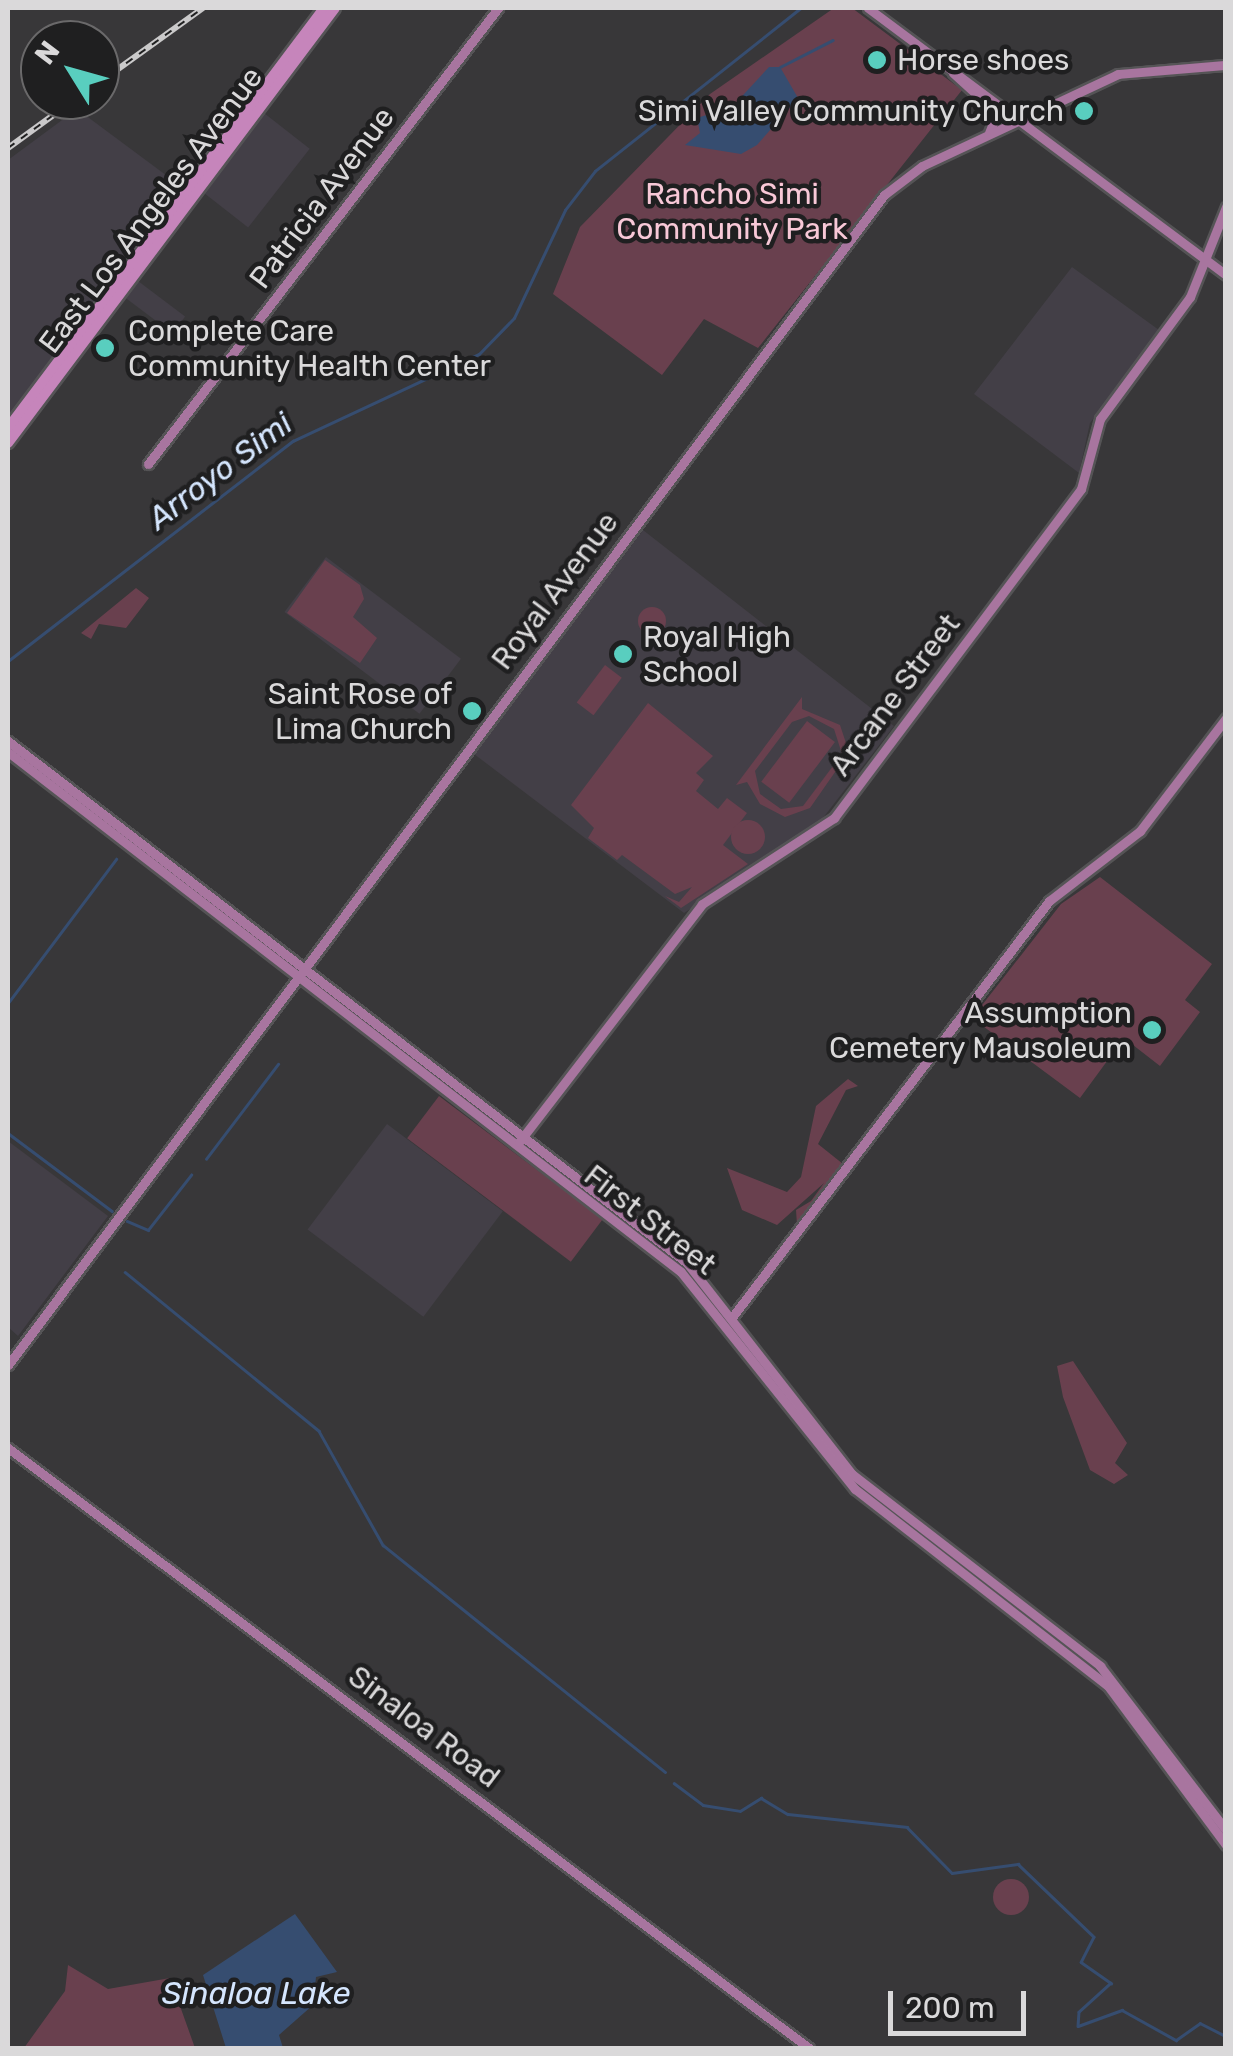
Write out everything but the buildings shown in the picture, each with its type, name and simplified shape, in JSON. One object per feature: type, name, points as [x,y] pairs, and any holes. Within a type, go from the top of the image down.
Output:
[{"type":"main road","name":"East Los Angeles Avenue","points":[[8,443],[324,8]]},
{"type":"main road","name":"East Los Angeles Avenue","points":[[8,428],[335,8]]},
{"type":"main road","name":"Patricia Avenue","points":[[148,464],[498,8]]},
{"type":"main road","points":[[868,8],[1226,274]]},
{"type":"main road","name":"Royal Avenue","points":[[8,1365],[877,204],[910,173],[1136,69],[1226,65]]},
{"type":"main road","points":[[952,70],[997,113],[984,138]]},
{"type":"main road","name":"Arcane Street","points":[[518,1142],[702,904],[834,818],[1074,500],[1100,419],[1182,310],[1226,207]]},
{"type":"main road","points":[[730,1317],[1049,901],[1140,832],[1226,718]]},
{"type":"main road","name":"First Street","points":[[8,740],[241,914],[298,976]]},
{"type":"main road","name":"First Street","points":[[8,752],[238,923],[298,976],[518,1142],[681,1272],[730,1317],[852,1474],[1100,1666],[1226,1830]]},
{"type":"main road","name":"First Street","points":[[730,1317],[855,1488],[1108,1686],[1226,1845]]},
{"type":"main road","name":"Sinaloa Road","points":[[8,1448],[809,2048]]},
{"type":"shaded area","points":[[264,113],[310,149],[248,228],[202,192]]},
{"type":"shaded area","points":[[62,120],[92,120],[182,187],[8,418],[8,160]]},
{"type":"shaded area","points":[[1072,267],[1159,330],[1090,423],[1079,473],[974,394]]},
{"type":"shaded area","points":[[138,281],[185,317],[172,333],[125,298]]},
{"type":"shaded area","points":[[643,530],[894,726],[816,827],[684,913],[474,754]]},
{"type":"shaded area","points":[[326,557],[461,659],[419,714],[284,612]]},
{"type":"shaded area","points":[[387,1124],[503,1211],[423,1317],[308,1229]]},
{"type":"shaded area","points":[[8,1141],[108,1216],[18,1336],[8,1327]]},
{"type":"green space","name":"Rancho Simi Community Park","points":[[834,8],[852,8],[962,90],[758,348],[704,319],[662,375],[553,294],[580,227],[710,94]]},
{"type":"green space","points":[[325,560],[360,585],[364,599],[353,617],[377,638],[360,663],[287,613]]},
{"type":"green space","points":[[136,588],[149,598],[126,628],[99,624],[91,639],[81,633]]},
{"type":"green space","points":[[652,607],[662,611],[666,621],[662,631],[652,635],[642,631],[638,621],[642,611]]},
{"type":"green space","points":[[605,665],[622,678],[593,715],[577,703]]},
{"type":"green space","points":[[802,697],[802,709],[840,725],[849,752],[810,808],[785,817],[760,804],[747,782],[736,785]],"holes":[[[809,716],[834,729],[842,754],[803,806],[781,809],[760,794],[755,771],[792,722]]]},
{"type":"green space","points":[[648,703],[713,756],[696,773],[704,780],[696,791],[718,809],[727,798],[747,813],[723,845],[748,864],[681,908],[665,896],[679,902],[692,887],[675,894],[622,855],[617,860],[588,838],[594,828],[571,805]]},
{"type":"green space","points":[[807,721],[835,742],[789,803],[761,782]]},
{"type":"green space","points":[[748,820],[760,825],[765,837],[760,849],[748,854],[736,849],[731,837],[736,825]]},
{"type":"green space","points":[[1100,877],[1212,964],[1185,1000],[1200,1012],[1160,1066],[1124,1038],[1080,1098],[972,1018],[1061,904]]},
{"type":"green space","points":[[848,1079],[858,1086],[846,1090],[818,1144],[843,1164],[797,1225],[796,1210],[811,1201],[824,1183],[777,1225],[742,1210],[727,1168],[787,1192],[801,1177],[816,1106]]},
{"type":"green space","points":[[439,1096],[603,1219],[571,1262],[407,1138]]},
{"type":"green space","points":[[1073,1361],[1127,1443],[1115,1463],[1128,1475],[1114,1484],[1090,1470],[1063,1397],[1057,1366]]},
{"type":"green space","points":[[1011,1879],[1024,1884],[1029,1897],[1024,1910],[1011,1915],[998,1910],[993,1897],[998,1884]]},
{"type":"green space","points":[[68,1965],[108,1989],[170,1978],[195,2048],[24,2048],[65,1991]]},
{"type":"water","points":[[769,67],[780,67],[798,98],[757,145],[741,154],[685,145],[700,133],[697,118],[732,107]]},
{"type":"water","name":"Sinaloa Lake","points":[[295,1914],[337,1972],[316,1977],[313,2005],[279,2035],[283,2048],[226,2048],[203,1975]]},
{"type":"waterway","name":"Arroyo Simi","points":[[8,661],[293,441],[479,354],[514,318],[565,210],[595,171],[801,8]]},
{"type":"waterway","points":[[780,67],[833,40]]},
{"type":"waterway","points":[[8,1003],[116,859]]},
{"type":"waterway","points":[[206,1159],[278,1064]]},
{"type":"waterway","points":[[8,1133],[112,1211]]},
{"type":"waterway","points":[[127,1221],[148,1230],[191,1175]]},
{"type":"waterway","points":[[125,1272],[319,1431],[383,1545],[665,1772]]},
{"type":"waterway","points":[[674,1783],[703,1805],[740,1811],[761,1798],[788,1814],[907,1827],[952,1873],[1018,1864],[1094,1937],[1081,1962],[1111,1983],[1079,2012],[1078,2026],[1122,2010],[1176,2040],[1200,2023],[1226,2036]]},
{"type":"railway","points":[[120,68],[203,8]]},
{"type":"railway","points":[[8,148],[46,120]]},
{"type":"place","name":"Horse shoes","points":[[877,60]]},
{"type":"place","name":"Simi Valley Community Church","points":[[1084,111]]},
{"type":"place","name":"Complete Care Community Health Center","points":[[105,348]]},
{"type":"place","name":"Royal High School","points":[[623,654]]},
{"type":"place","name":"Saint Rose of Lima Church","points":[[472,711]]},
{"type":"place","name":"Assumption Cemetery Mausoleum","points":[[1152,1030]]}]
